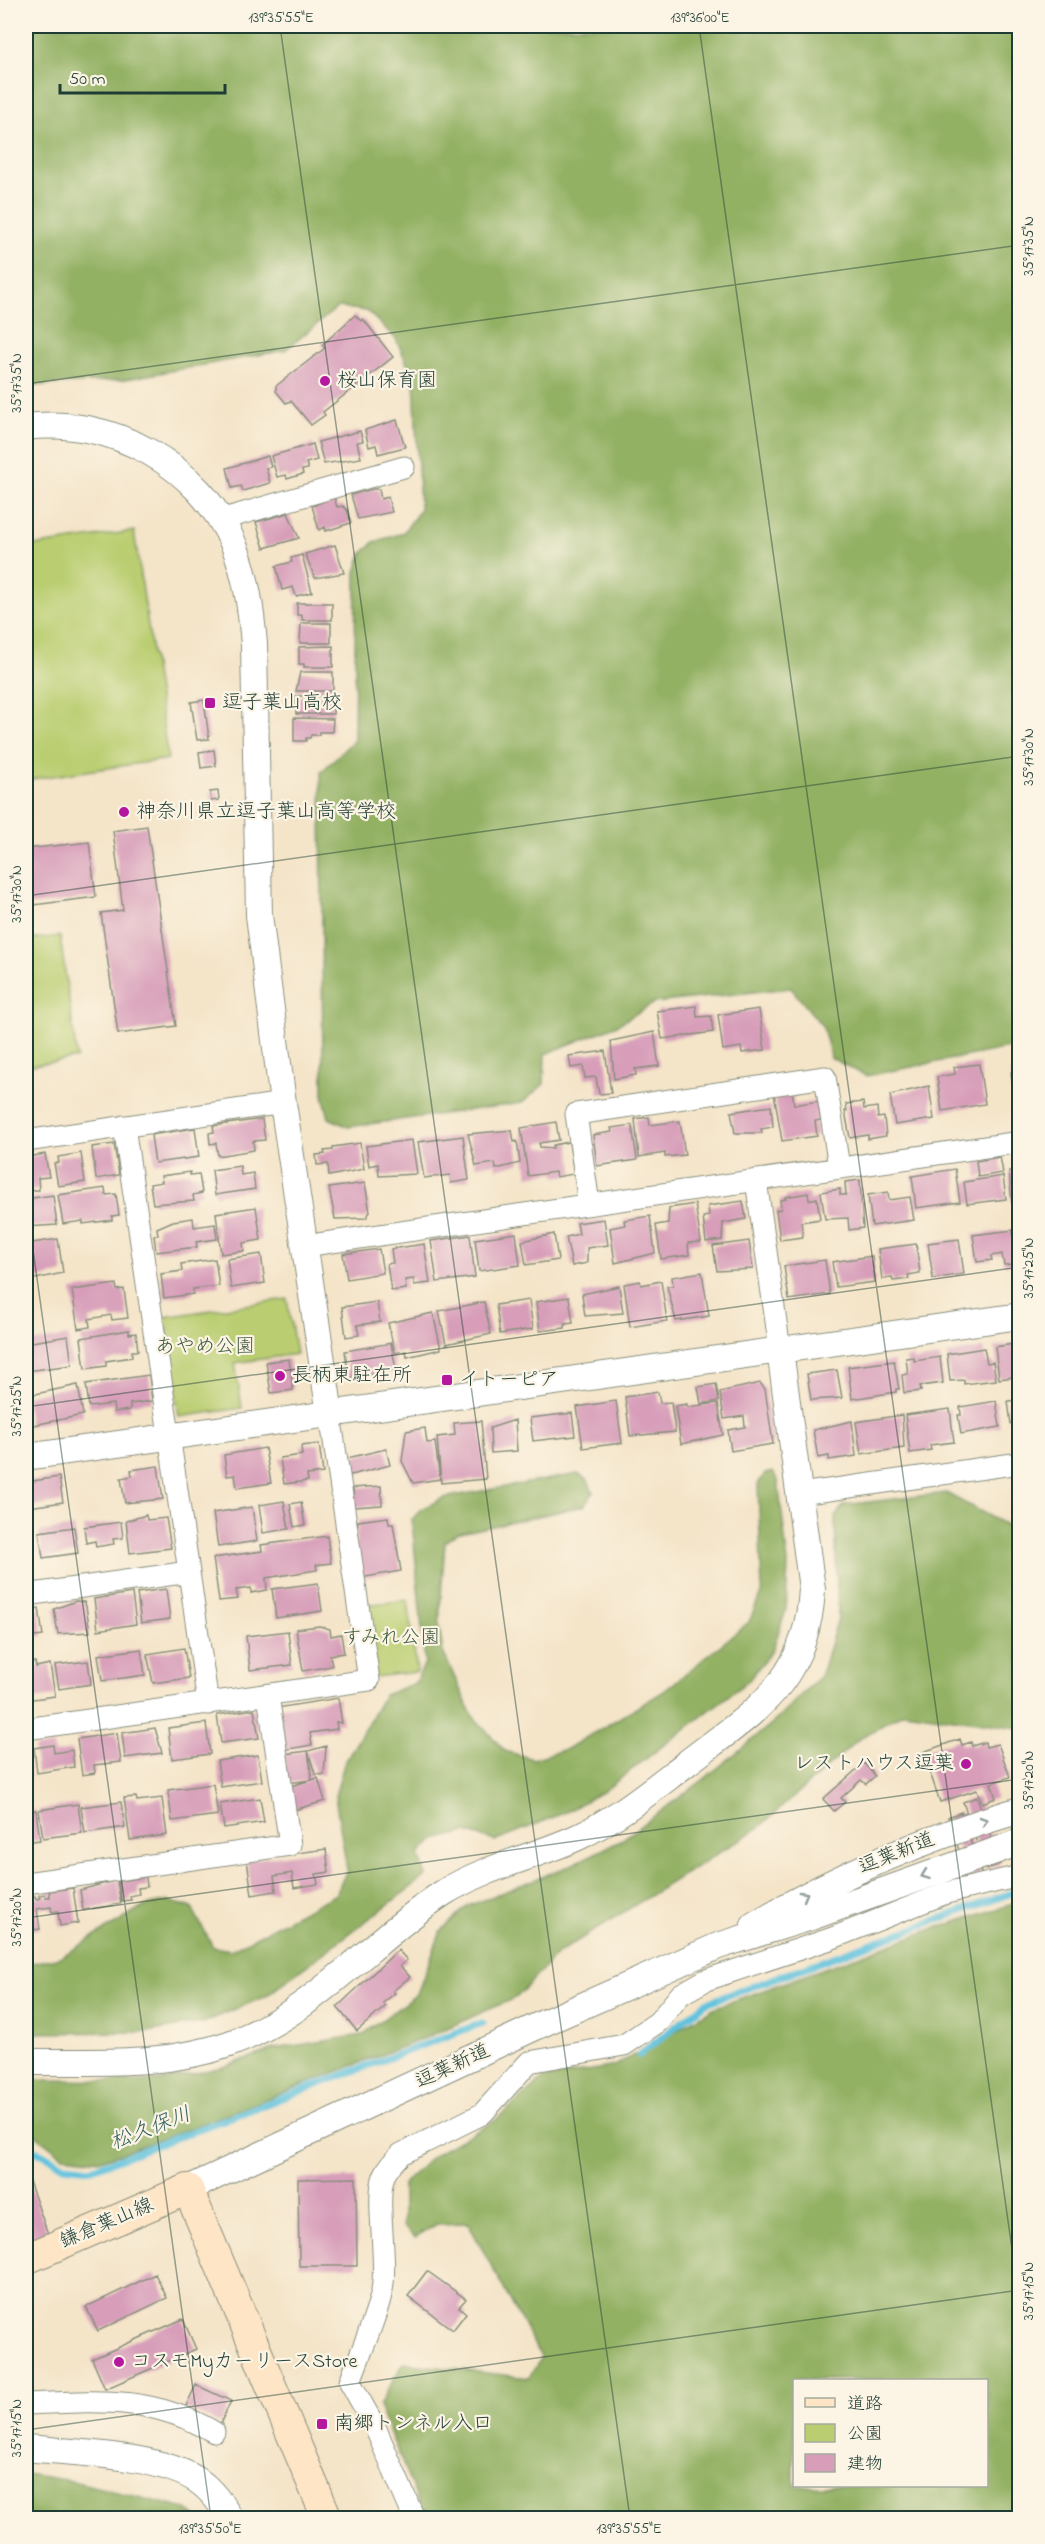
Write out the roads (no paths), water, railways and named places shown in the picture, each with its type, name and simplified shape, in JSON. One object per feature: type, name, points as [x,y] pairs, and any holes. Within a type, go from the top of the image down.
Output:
[{"type":"main road","name":"鎌倉葉山線","points":[[26,2259],[188,2189]]},
{"type":"main road","points":[[188,2189],[327,2518]]},
{"type":"street","points":[[26,427],[43,425],[126,439],[176,470],[197,491],[220,520],[233,545],[250,603],[254,644],[259,915],[283,1103],[369,1680],[26,1729]]},
{"type":"street","points":[[220,520],[404,467]]},
{"type":"street","points":[[589,1204],[576,1114],[825,1077],[839,1167]]},
{"type":"street","points":[[26,1141],[283,1103]]},
{"type":"street","points":[[124,1126],[208,1704]]},
{"type":"street","points":[[304,1246],[1020,1142]]},
{"type":"street","points":[[26,2062],[125,2062],[175,2057],[210,2049],[252,2034],[288,2016],[320,1994],[387,1935],[445,1892],[472,1878],[581,1836],[646,1794],[762,1706],[785,1677],[796,1656],[808,1624],[812,1589],[756,1180]]},
{"type":"street","points":[[26,1457],[1020,1316]]},
{"type":"street","points":[[800,1494],[1020,1463]]},
{"type":"street","points":[[26,1595],[189,1572]]},
{"type":"street","points":[[26,1883],[290,1845],[268,1695]]},
{"type":"street","name":"逗葉新道","points":[[718,1946],[812,1890],[880,1859],[968,1826],[1020,1810]]},
{"type":"street","name":"逗葉新道","points":[[188,2189],[546,2022],[718,1946],[811,1917],[1020,1842]]},
{"type":"street","points":[[414,2518],[375,2427],[350,2382],[382,2290],[384,2241],[382,2183],[392,2163],[401,2154],[482,2114],[529,2062],[624,2045],[658,2022],[681,1994],[706,1980],[830,1940],[946,1893],[1020,1876]]},
{"type":"street","points":[[26,2404],[85,2401],[146,2405],[187,2416],[214,2432]]},
{"type":"street","points":[[26,2448],[171,2467],[198,2480],[210,2490],[230,2518]]},
{"type":"waterway","points":[[639,2055],[706,2003],[1020,1890]]},
{"type":"waterway","name":"松久保川","points":[[26,2145],[64,2166],[92,2169],[482,2023]]},
{"type":"place","name":"桜山保育園","points":[[325,381]]},
{"type":"place","name":"逗子葉山高校","points":[[210,703]]},
{"type":"place","name":"神奈川県立逗子葉山高等学校","points":[[124,812]]},
{"type":"place","name":"長柄東駐在所","points":[[280,1376]]},
{"type":"place","name":"イトーピア","points":[[447,1380]]},
{"type":"place","name":"レストハウス逗葉","points":[[966,1764]]},
{"type":"place","name":"コスモMyカーリースStore","points":[[119,2362]]},
{"type":"place","name":"南郷トンネル入口","points":[[322,2424]]},
{"type":"park label","name":"あやめ公園","points":[[205,1347]]},
{"type":"park label","name":"すみれ公園","points":[[391,1638]]}]
